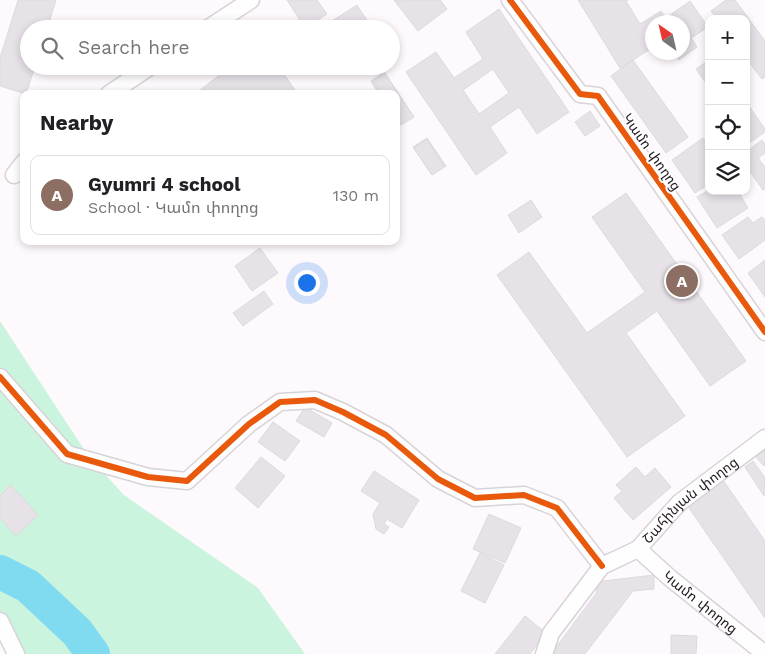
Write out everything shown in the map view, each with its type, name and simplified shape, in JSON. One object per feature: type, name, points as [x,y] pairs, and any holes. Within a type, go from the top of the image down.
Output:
[{"type":"street","points":[[220,20],[250,0]]},
{"type":"street","name":"Կամո փողոց","points":[[510,0],[580,94],[598,96],[765,332]]},
{"type":"street","points":[[115,90],[138,75]]},
{"type":"street","points":[[0,377],[67,454],[148,478],[187,481],[249,424],[280,402],[315,400],[386,435],[438,479],[474,498],[524,495],[557,508],[602,566]]},
{"type":"street","name":"Շահինյան փողոց","points":[[544,654],[551,633],[602,566],[638,548],[678,503],[765,438]]},
{"type":"street","name":"Կամո փողոց","points":[[638,548],[670,578],[765,654]]},
{"type":"street","points":[[0,621],[16,654]]},
{"type":"green space","points":[[0,321],[89,457],[124,495],[258,588],[305,654],[21,654],[0,622]]},
{"type":"building","points":[[18,0],[56,0],[50,20],[20,20],[20,75],[32,75],[27,90],[20,90],[20,92],[0,86],[0,58]]},
{"type":"building","points":[[287,0],[317,0],[327,14],[318,20],[300,20]]},
{"type":"building","points":[[394,0],[440,0],[447,9],[418,31]]},
{"type":"building","points":[[578,0],[628,0],[626,1],[640,24],[645,21],[645,52],[620,68]]},
{"type":"building","points":[[726,0],[735,0],[746,15],[714,15],[711,11]]},
{"type":"building","points":[[690,1],[705,23],[705,29],[691,38],[697,47],[690,52],[690,15],[670,15]]},
{"type":"building","points":[[357,5],[367,20],[334,20]]},
{"type":"building","points":[[499,9],[569,112],[537,134],[519,107],[490,127],[507,153],[476,175],[406,72],[436,52],[454,78],[483,59],[466,32]],"holes":[[[493,69],[509,93],[479,114],[463,90]]]},
{"type":"building","points":[[661,11],[664,15],[655,15]]},
{"type":"building","points":[[750,20],[765,41],[765,77],[762,79],[750,63]]},
{"type":"building","points":[[633,60],[688,137],[666,153],[611,76]]},
{"type":"building","points":[[705,63],[705,81],[696,69]]},
{"type":"building","points":[[219,75],[284,75],[295,90],[200,90]]},
{"type":"building","points":[[380,75],[386,75],[396,90],[377,90],[371,81]]},
{"type":"building","points":[[382,75],[386,75],[396,90],[379,90],[373,81]]},
{"type":"building","points":[[400,96],[413,116],[400,125]]},
{"type":"building","points":[[400,96],[414,117],[401,125],[400,123]]},
{"type":"building","points":[[750,108],[765,129],[765,132],[750,142]]},
{"type":"building","points":[[590,111],[600,126],[585,136],[575,122]]},
{"type":"building","points":[[427,138],[446,166],[432,175],[413,147]]},
{"type":"building","points":[[703,138],[705,141],[705,187],[695,193],[672,160]]},
{"type":"building","points":[[427,139],[444,167],[432,175],[414,148]]},
{"type":"building","points":[[762,140],[765,144],[765,153],[758,158],[765,167],[765,189],[763,190],[750,172],[750,149]]},
{"type":"building","points":[[705,192],[705,195],[740,195],[748,208],[717,228],[697,197]]},
{"type":"building","points":[[626,193],[746,361],[710,386],[657,311],[626,333],[685,416],[627,457],[497,275],[529,252],[587,333],[645,292],[592,217]]},
{"type":"building","points":[[531,200],[542,217],[519,233],[508,215]]},
{"type":"building","points":[[748,217],[753,223],[762,217],[765,220],[765,240],[739,259],[722,235]]},
{"type":"building","points":[[260,248],[278,273],[252,291],[235,266]]},
{"type":"building","points":[[765,260],[765,297],[748,273]]},
{"type":"building","points":[[264,291],[273,304],[243,326],[233,313]]},
{"type":"building","points":[[305,407],[332,423],[324,437],[296,421]]},
{"type":"building","points":[[273,422],[300,441],[285,461],[258,442]]},
{"type":"building","points":[[765,450],[765,465],[764,466],[755,456]]},
{"type":"building","points":[[261,457],[285,476],[258,508],[235,488]]},
{"type":"building","points":[[753,461],[765,478],[764,496],[745,467]]},
{"type":"building","points":[[636,467],[645,477],[655,468],[671,487],[633,520],[614,498],[622,491],[616,485]]},
{"type":"building","points":[[374,471],[419,500],[402,528],[387,519],[384,524],[389,527],[384,534],[376,529],[373,514],[380,503],[361,491]]},
{"type":"building","points":[[723,480],[765,541],[765,618],[687,505]]},
{"type":"building","points":[[11,485],[38,515],[16,536],[0,518],[0,496]]},
{"type":"building","points":[[489,514],[521,528],[505,563],[473,549]]},
{"type":"building","points":[[480,553],[504,565],[485,603],[461,591]]},
{"type":"building","points":[[654,575],[654,589],[633,591],[585,654],[551,654],[597,592],[596,587],[603,581]]},
{"type":"building","points":[[525,616],[546,633],[530,654],[495,654]]},
{"type":"building","points":[[671,635],[697,636],[696,654],[671,654]]},
{"type":"waterway","points":[[0,572],[28,586],[77,632],[93,654]]},
{"type":"cycle path","points":[[510,0],[580,94],[598,96],[765,332]]},
{"type":"cycle path","points":[[0,377],[67,454],[148,477],[187,481],[249,424],[280,402],[315,400],[343,412],[386,435],[438,479],[475,498],[524,495],[557,508],[602,566]]},
{"type":"place","name":"Gyumri 4 school","points":[[682,281]]}]
